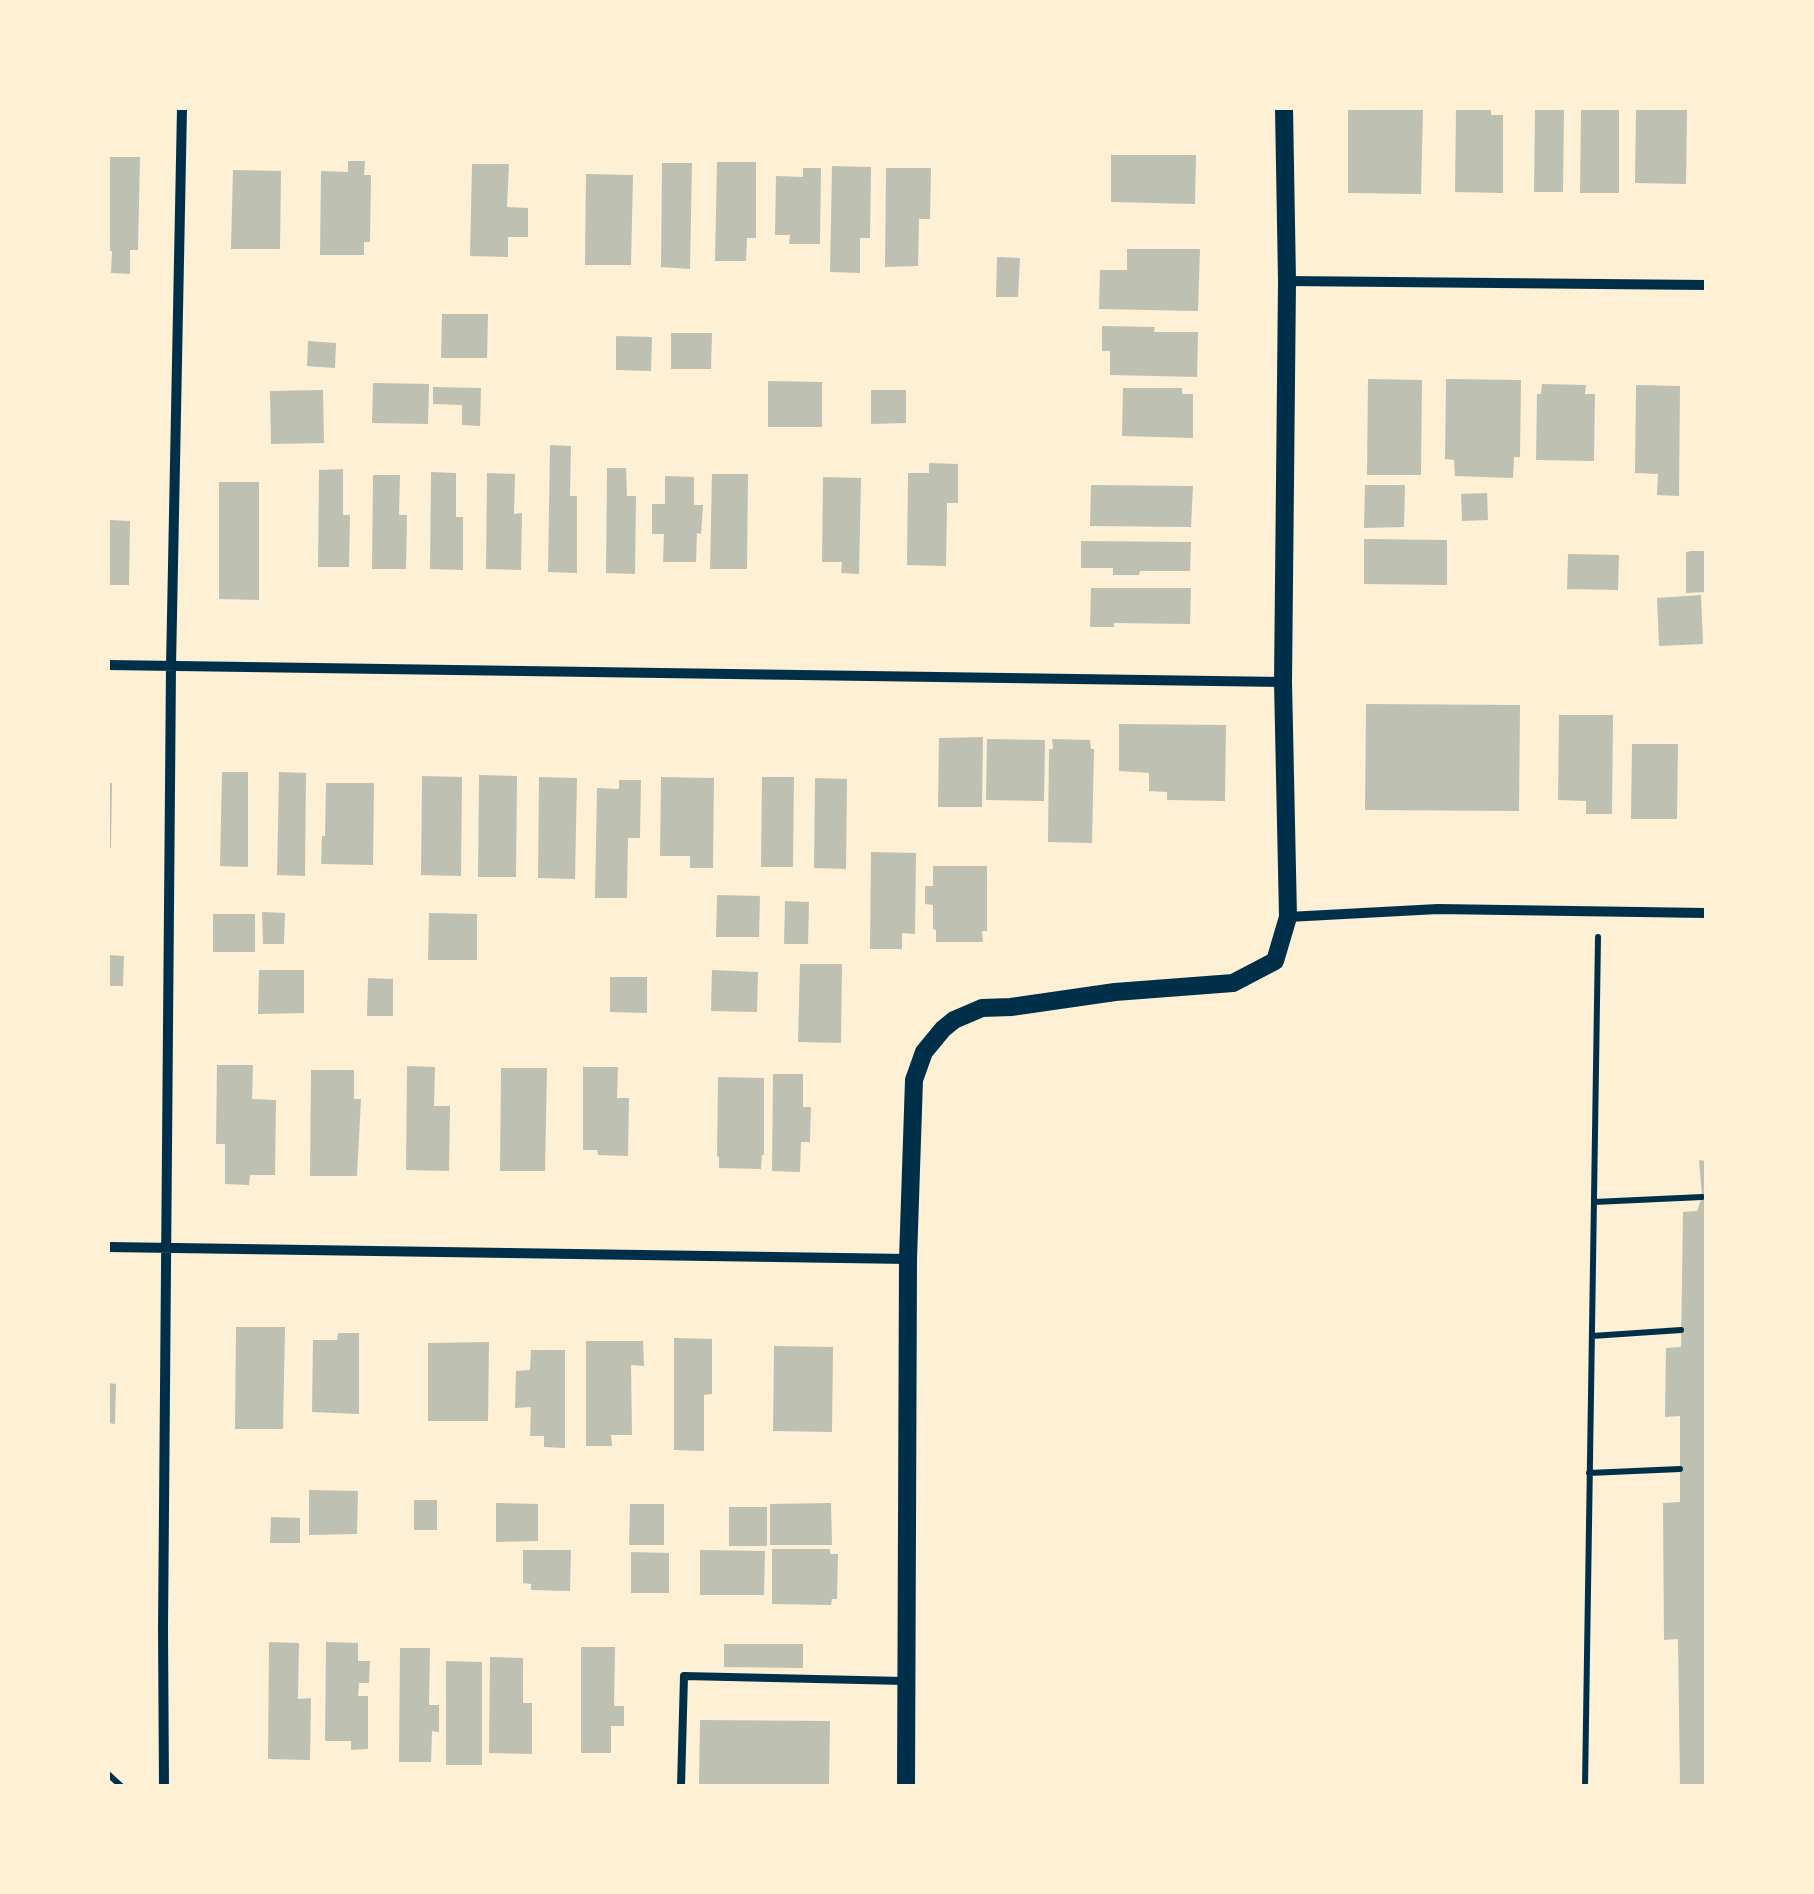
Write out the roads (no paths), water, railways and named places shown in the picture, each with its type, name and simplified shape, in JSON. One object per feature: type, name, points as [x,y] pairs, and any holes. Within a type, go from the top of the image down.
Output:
[{"type":"street","points":[[164,1786],[171,666],[182,108]]},
{"type":"street","points":[[906,1786],[908,1259],[914,1080],[924,1052],[942,1029],[982,1008],[1233,983],[1275,961],[1288,917],[1283,682],[1287,281],[1284,108]]},
{"type":"street","points":[[1287,281],[1706,285]]},
{"type":"street","points":[[108,665],[1283,682]]},
{"type":"street","points":[[1288,917],[1438,909],[1706,912]]},
{"type":"street","points":[[108,1247],[908,1259]]},
{"type":"lane","points":[[681,1786],[684,1676],[906,1682]]}]
